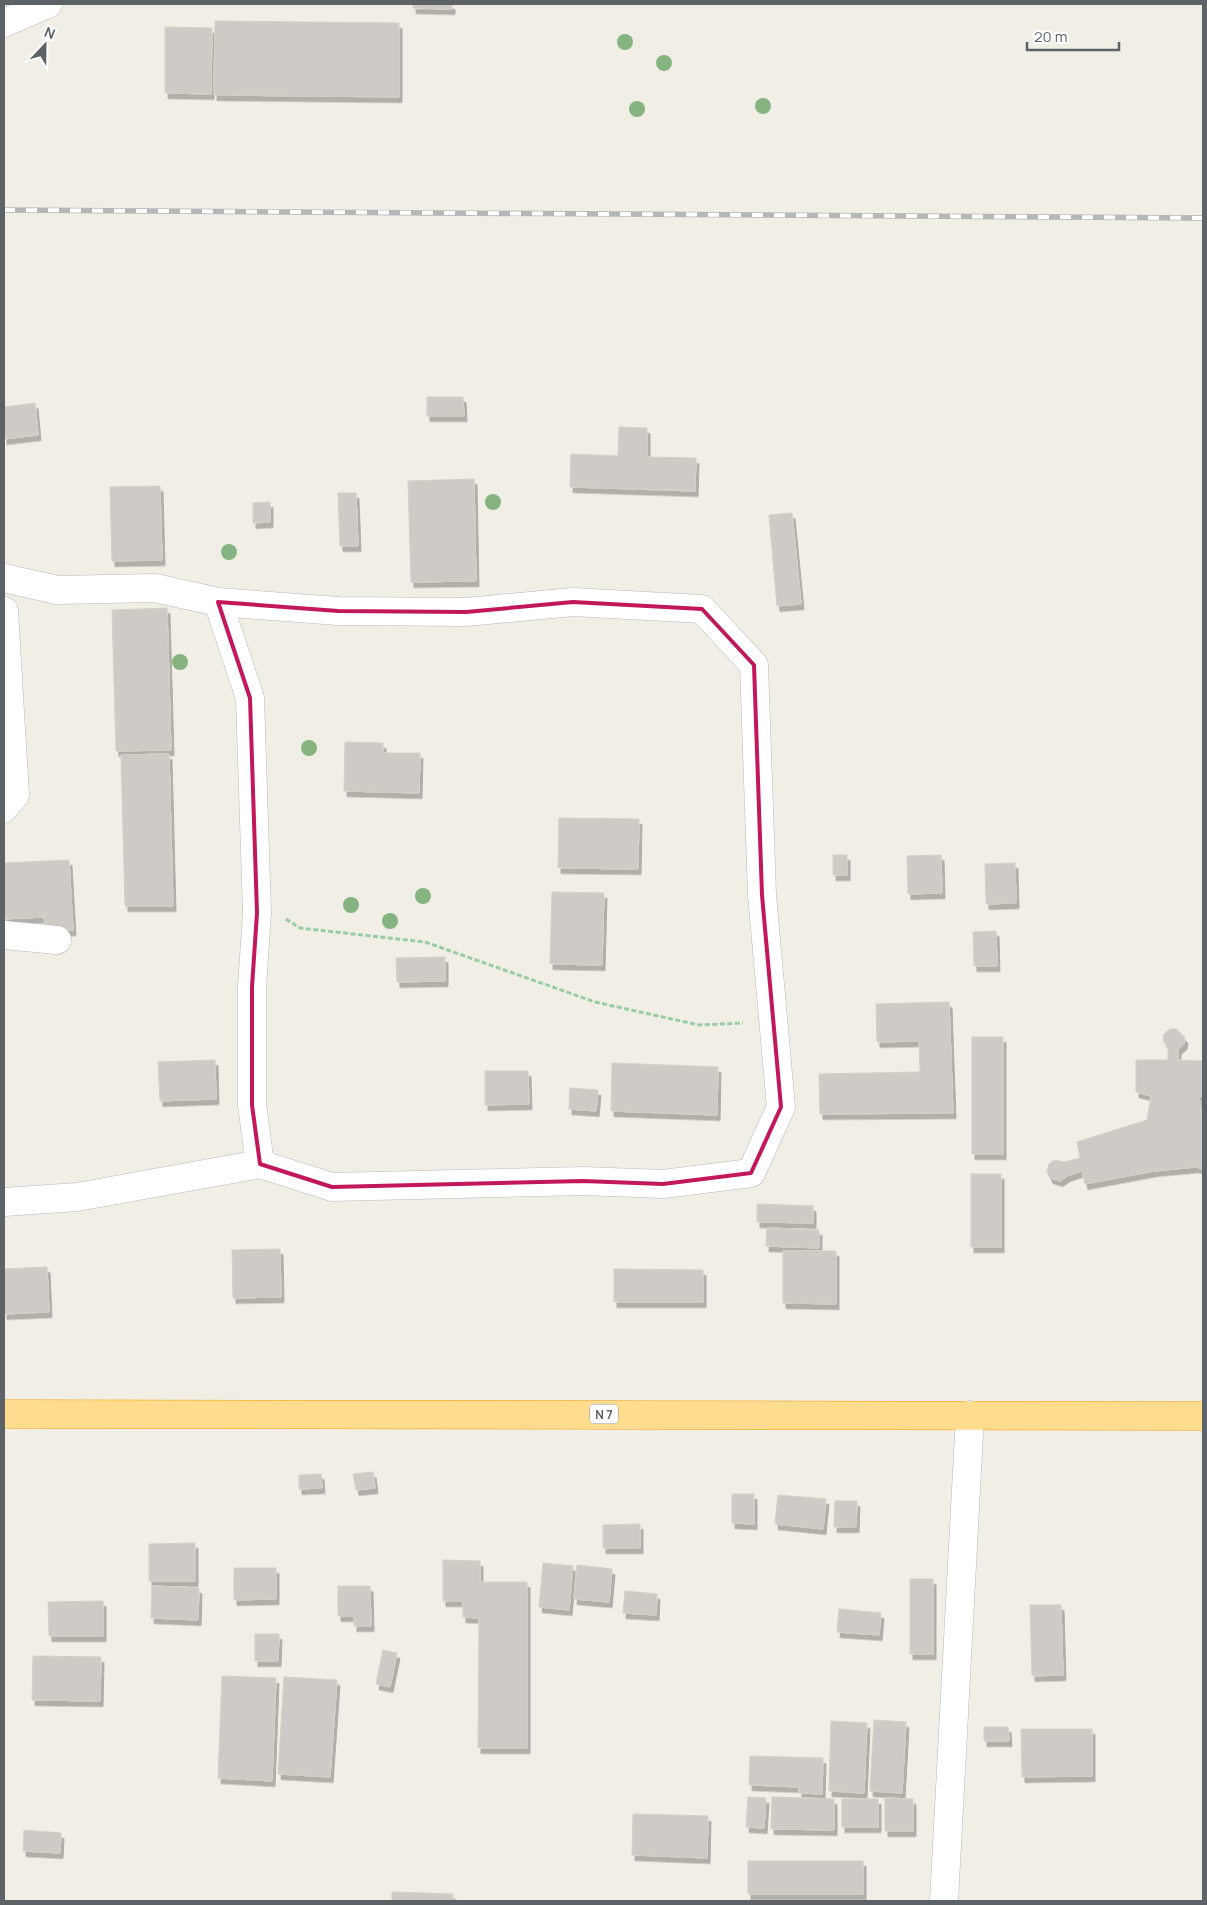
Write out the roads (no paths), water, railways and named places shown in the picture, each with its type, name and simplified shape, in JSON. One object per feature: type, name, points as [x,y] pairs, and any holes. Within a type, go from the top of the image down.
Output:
[{"type":"highway","name":"N 7","points":[[4,1414],[1203,1416]]},
{"type":"street","points":[[4,23],[48,4]]},
{"type":"street","points":[[4,578],[57,590],[156,588],[218,602],[338,611],[466,612],[573,602],[702,609],[754,665],[762,895],[781,1106],[750,1173],[663,1184],[582,1181],[332,1187],[260,1164],[76,1197],[4,1202]]},
{"type":"street","points":[[218,602],[250,698],[257,899],[252,987],[252,1104],[260,1164]]},
{"type":"street","points":[[4,611],[15,795],[4,808]]},
{"type":"street","points":[[4,935],[57,940]]},
{"type":"street","points":[[944,1901],[970,1415]]},
{"type":"railway","points":[[4,210],[1203,218]]}]
